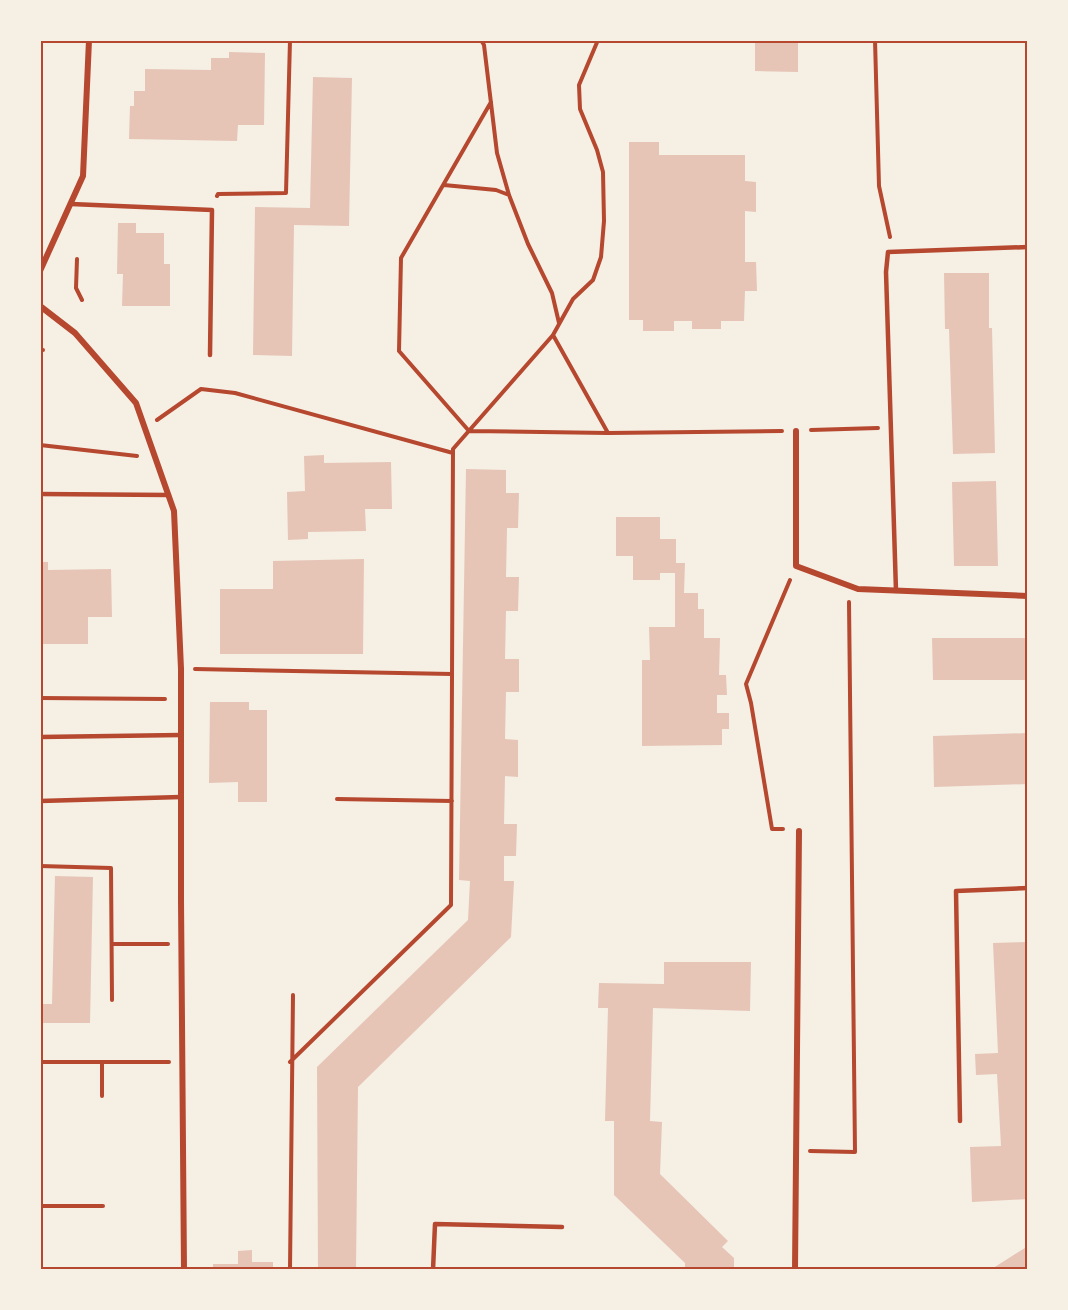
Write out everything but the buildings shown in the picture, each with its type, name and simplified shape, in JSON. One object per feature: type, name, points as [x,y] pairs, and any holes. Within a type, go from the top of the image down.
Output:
[{"type":"street","points":[[40,271],[83,176],[88,40]]},
{"type":"street","points":[[40,306],[75,333],[136,403],[174,511],[181,669],[184,1269]]},
{"type":"street","points":[[796,431],[796,566],[858,589],[1028,596]]},
{"type":"street","points":[[795,1269],[799,831]]},
{"type":"lane","points":[[71,204],[212,210],[210,355]]},
{"type":"lane","points":[[896,591],[886,272],[888,252],[1028,247]]},
{"type":"lane","points":[[40,494],[169,495]]},
{"type":"lane","points":[[40,737],[181,735]]},
{"type":"lane","points":[[40,801],[181,797]]},
{"type":"lane","points":[[960,1121],[956,891],[1028,888]]},
{"type":"lane","points":[[433,1269],[435,1224],[562,1227]]},
{"type":"path","points":[[212,210],[218,194],[285,193],[290,40]]},
{"type":"path","points":[[481,40],[484,45],[497,153],[528,244],[552,293],[559,323]]},
{"type":"path","points":[[291,1062],[451,905],[453,449],[553,335],[573,299],[593,280],[601,257],[604,221],[603,172],[580,110],[579,86],[598,40]]},
{"type":"path","points":[[876,40],[879,186],[890,232],[888,252]]},
{"type":"path","points":[[491,102],[401,258],[399,351],[469,431],[608,433],[891,428]]},
{"type":"path","points":[[444,185],[496,190],[510,195]]},
{"type":"path","points":[[77,259],[76,288],[82,300]]},
{"type":"path","points":[[553,335],[608,433]]},
{"type":"path","points":[[145,429],[201,389],[235,393],[453,453]]},
{"type":"path","points":[[40,445],[156,458]]},
{"type":"path","points":[[796,566],[746,684],[771,829],[799,831]]},
{"type":"path","points":[[796,1151],[855,1152],[849,586]]},
{"type":"path","points":[[181,669],[452,674]]},
{"type":"path","points":[[40,698],[181,699]]},
{"type":"path","points":[[337,799],[452,801]]},
{"type":"path","points":[[40,866],[111,868],[112,1000]]},
{"type":"path","points":[[111,944],[181,944]]},
{"type":"path","points":[[290,1269],[292,995]]},
{"type":"path","points":[[40,1062],[182,1062]]},
{"type":"path","points":[[102,1062],[102,1096]]},
{"type":"path","points":[[40,1206],[104,1206]]}]
